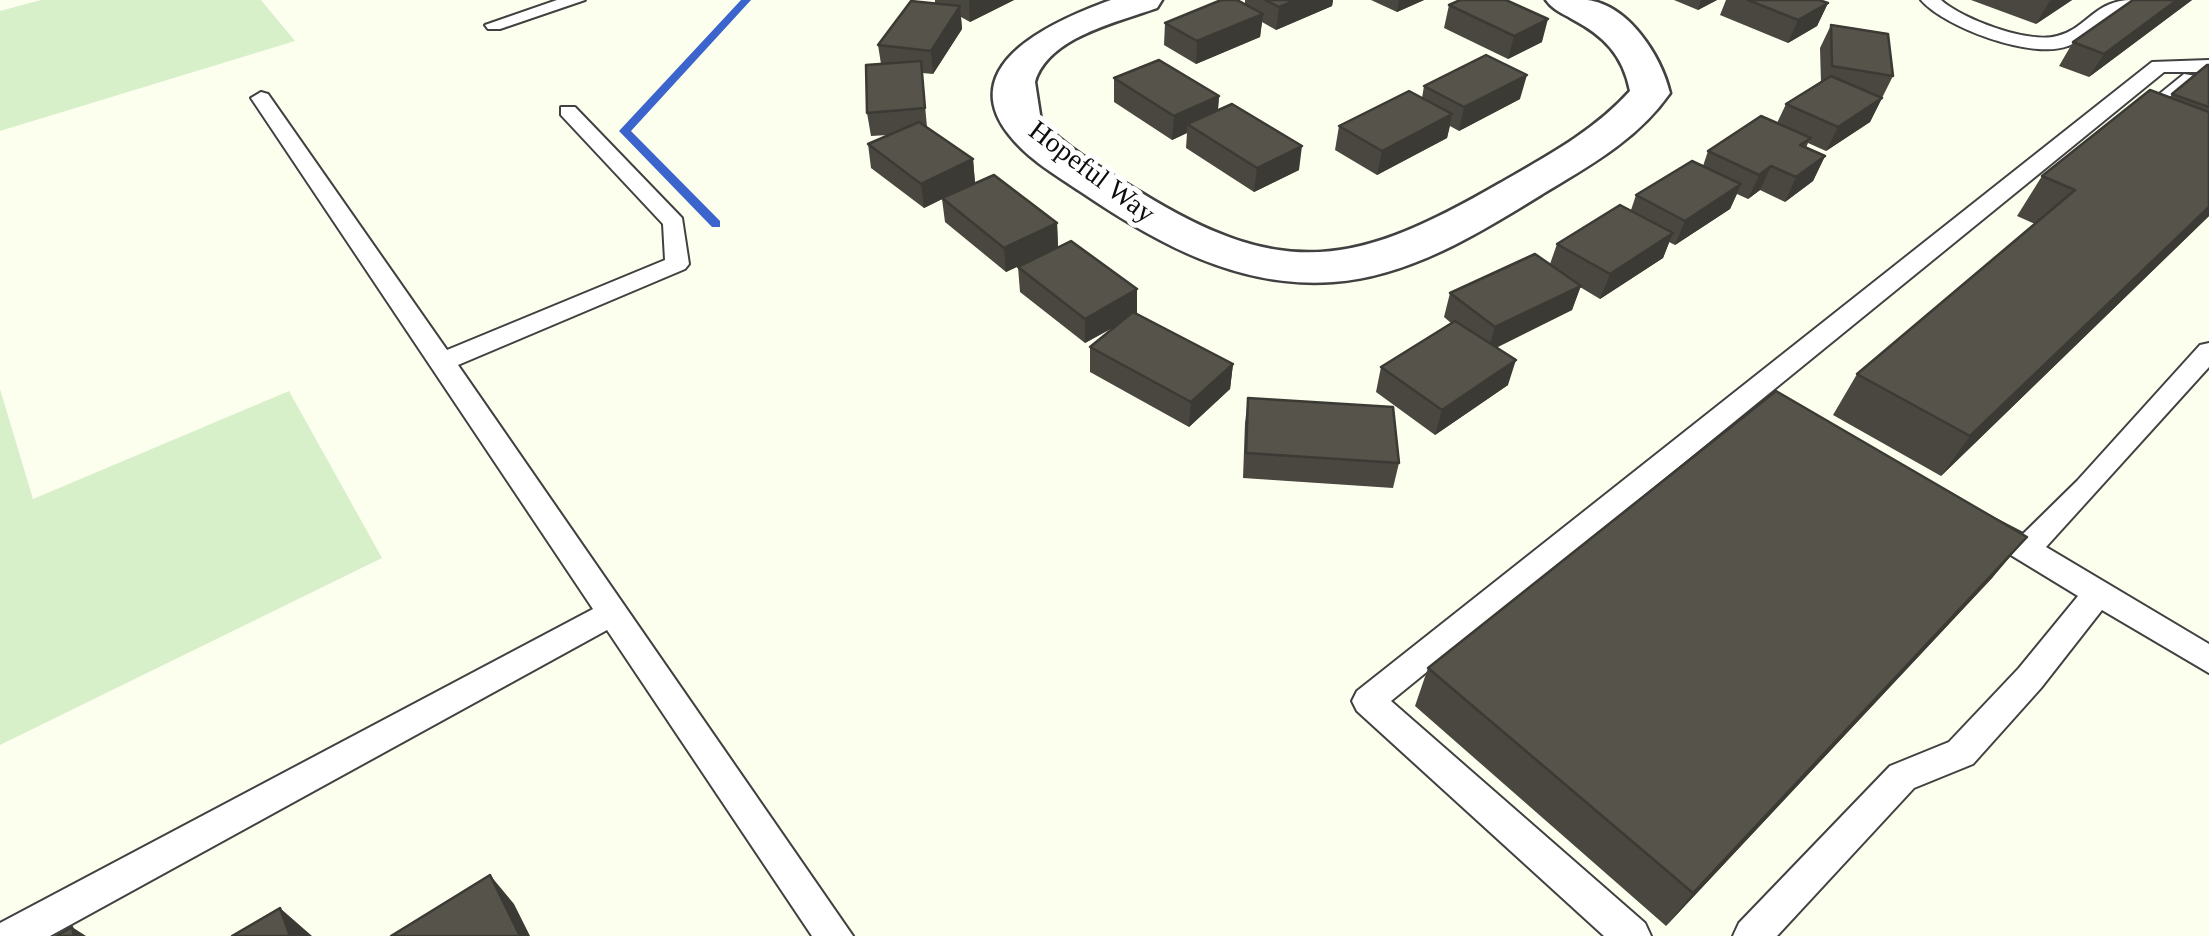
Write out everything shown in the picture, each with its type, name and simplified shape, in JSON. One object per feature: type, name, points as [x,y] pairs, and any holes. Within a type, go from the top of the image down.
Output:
[{"type":"street","name":"Hopeful Way","points":[[1144,0],[1069,29],[1034,51],[1017,75],[1014,102],[1024,130],[1158,224],[1290,282],[1397,254],[1617,130],[1650,93],[1662,69],[1618,32],[1564,0]]},
{"type":"lane","points":[[494,25],[576,0]]},
{"type":"lane","points":[[1930,0],[1948,16],[2020,41],[2062,42],[2122,0]]},
{"type":"lane","points":[[1632,936],[1368,701],[1764,395],[2158,66],[2209,66]]},
{"type":"lane","points":[[2209,84],[2184,80],[2141,116],[2152,126],[2209,148]]},
{"type":"lane","points":[[261,98],[834,936]]},
{"type":"lane","points":[[444,362],[677,264],[674,223],[568,112]]},
{"type":"lane","points":[[2026,549],[2087,488],[2209,350]]},
{"type":"lane","points":[[1958,509],[2209,660]]},
{"type":"lane","points":[[1752,936],[1902,778],[1962,753],[2030,678],[2098,593]]},
{"type":"lane","points":[[13,936],[614,612]]},
{"type":"green space","points":[[41,0],[261,0],[295,41],[0,131],[0,11]]},
{"type":"green space","points":[[0,389],[33,499],[289,391],[382,558],[0,745]]},
{"type":"building","points":[[1221,0],[1237,0],[1263,14],[1197,41],[1165,23]]},
{"type":"building","points":[[1265,0],[1296,0],[1279,7]]},
{"type":"building","points":[[1460,0],[1506,0],[1548,19],[1514,36],[1449,5]]},
{"type":"building","points":[[1748,0],[1819,0],[1828,3],[1798,20]]},
{"type":"building","points":[[2133,0],[2177,0],[2104,54],[2073,42]]},
{"type":"building","points":[[911,1],[960,6],[931,51],[878,45]]},
{"type":"building","points":[[1831,25],[1888,34],[1893,76],[1832,66]]},
{"type":"building","points":[[1486,55],[1527,75],[1464,107],[1424,86]]},
{"type":"building","points":[[1159,60],[1219,96],[1174,116],[1114,78]]},
{"type":"building","points":[[921,61],[925,108],[867,113],[866,65]]},
{"type":"building","points":[[2207,65],[2209,107],[2172,94]]},
{"type":"building","points":[[1831,76],[1882,98],[1838,127],[1786,104]]},
{"type":"building","points":[[2150,90],[2209,112],[2209,207],[1970,436],[1857,374],[2075,190],[2042,176]]},
{"type":"building","points":[[1409,91],[1452,114],[1382,151],[1339,126]]},
{"type":"building","points":[[1232,104],[1302,146],[1257,168],[1187,124]]},
{"type":"building","points":[[1761,116],[1811,138],[1800,145],[1825,156],[1796,177],[1771,166],[1759,175],[1708,151]]},
{"type":"building","points":[[919,122],[973,159],[921,184],[868,144]]},
{"type":"building","points":[[1692,161],[1741,184],[1685,221],[1636,195]]},
{"type":"building","points":[[994,175],[1057,223],[1004,248],[942,198]]},
{"type":"building","points":[[1620,205],[1673,233],[1610,274],[1557,244]]},
{"type":"building","points":[[1071,241],[1137,289],[1085,319],[1018,267]]},
{"type":"building","points":[[1535,254],[1581,286],[1495,327],[1450,293]]},
{"type":"building","points":[[1133,312],[1233,364],[1191,402],[1090,347]]},
{"type":"building","points":[[1455,321],[1516,360],[1442,410],[1381,367]]},
{"type":"building","points":[[1776,391],[2027,537],[1693,893],[1428,668]]},
{"type":"building","points":[[1248,398],[1393,407],[1399,463],[1246,453]]},
{"type":"building","points":[[490,875],[520,936],[391,936]]},
{"type":"building","points":[[280,908],[290,936],[232,936]]},
{"type":"building","points":[[72,927],[74,936],[56,936]]},
{"type":"waterway","points":[[716,224],[625,131],[746,0]]}]
